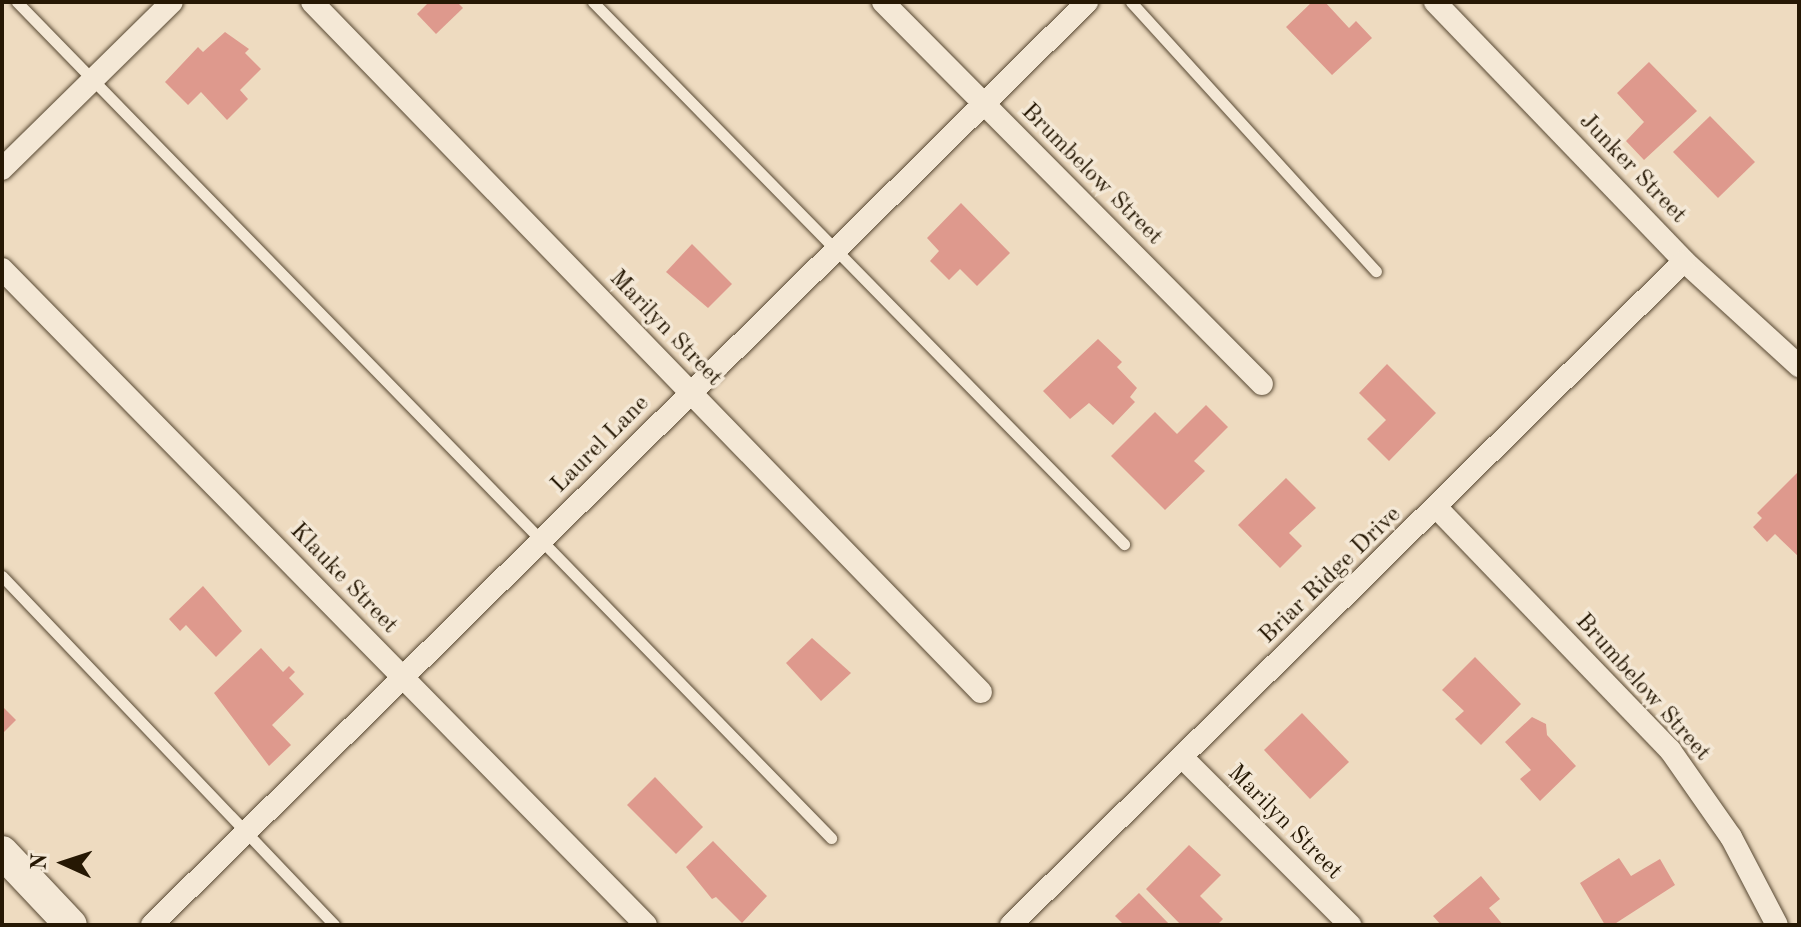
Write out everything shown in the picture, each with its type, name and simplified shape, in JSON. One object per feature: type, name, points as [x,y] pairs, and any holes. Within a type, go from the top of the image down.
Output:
[{"type":"street","points":[[2,169],[172,2]]},
{"type":"street","name":"Marilyn Street","points":[[312,2],[981,692]]},
{"type":"street","name":"Brumbelow Street","points":[[883,2],[1262,384]]},
{"type":"street","name":"Laurel Lane","points":[[152,925],[1087,2]]},
{"type":"street","name":"Junker Street","points":[[1435,2],[1684,261],[1799,366]]},
{"type":"street","name":"Briar Ridge Drive","points":[[1011,925],[1438,509],[1684,261]]},
{"type":"street","name":"Klauke Street","points":[[2,269],[646,925]]},
{"type":"street","name":"Brumbelow Street","points":[[1438,509],[1670,750],[1731,837],[1777,925]]},
{"type":"street","name":"Marilyn Street","points":[[1182,757],[1350,925]]},
{"type":"street","points":[[2,852],[71,925]]},
{"type":"lane","points":[[17,2],[831,838]]},
{"type":"lane","points":[[593,2],[1124,544]]},
{"type":"lane","points":[[1131,2],[1376,271]]},
{"type":"lane","points":[[2,576],[334,925]]},
{"type":"building","points":[[429,2],[457,2],[463,8],[436,34],[417,14]]},
{"type":"building","points":[[1312,2],[1325,2],[1349,28],[1356,21],[1372,38],[1332,75],[1286,27]]},
{"type":"building","points":[[225,32],[249,49],[245,53],[261,69],[240,90],[248,99],[227,120],[201,92],[188,105],[165,82],[198,47],[203,52]]},
{"type":"building","points":[[1649,62],[1697,111],[1644,160],[1626,141],[1644,122],[1617,93]]},
{"type":"building","points":[[1710,116],[1755,162],[1718,198],[1673,152]]},
{"type":"building","points":[[961,203],[1010,253],[977,286],[960,269],[949,280],[930,261],[939,251],[927,238]]},
{"type":"building","points":[[692,244],[732,284],[708,308],[666,272]]},
{"type":"building","points":[[1098,339],[1122,362],[1117,367],[1137,388],[1130,397],[1135,402],[1113,425],[1089,403],[1070,419],[1043,391]]},
{"type":"building","points":[[1387,364],[1436,413],[1389,461],[1367,439],[1386,420],[1359,393]]},
{"type":"building","points":[[1206,405],[1228,427],[1194,461],[1205,471],[1165,510],[1111,456],[1155,412],[1177,434]]},
{"type":"building","points":[[1797,473],[1799,557],[1775,534],[1767,542],[1753,527],[1762,518],[1757,513]]},
{"type":"building","points":[[1286,478],[1316,508],[1289,533],[1302,546],[1280,568],[1238,525]]},
{"type":"building","points":[[203,586],[242,631],[216,657],[186,625],[180,631],[169,619]]},
{"type":"building","points":[[812,638],[851,673],[821,701],[786,663]]},
{"type":"building","points":[[261,648],[283,672],[289,666],[295,672],[289,678],[304,694],[272,725],[291,745],[269,766],[214,693]]},
{"type":"building","points":[[1475,657],[1521,704],[1481,745],[1455,719],[1464,711],[1442,690]]},
{"type":"building","points":[[2,706],[16,720],[2,734]]},
{"type":"building","points":[[1302,713],[1349,762],[1310,799],[1264,750]]},
{"type":"building","points":[[1532,717],[1546,724],[1547,735],[1576,766],[1540,801],[1520,779],[1531,770],[1505,742]]},
{"type":"building","points":[[655,777],[703,827],[676,854],[627,805]]},
{"type":"building","points":[[713,841],[767,896],[742,923],[716,897],[712,899],[686,867]]},
{"type":"building","points":[[1189,845],[1221,875],[1200,896],[1223,919],[1217,925],[1181,925],[1146,889]]},
{"type":"building","points":[[1619,858],[1631,876],[1660,859],[1675,885],[1613,925],[1605,925],[1580,883]]},
{"type":"building","points":[[1481,876],[1500,899],[1489,908],[1503,925],[1441,925],[1433,916]]},
{"type":"building","points":[[1139,893],[1170,925],[1124,925],[1115,916]]}]
